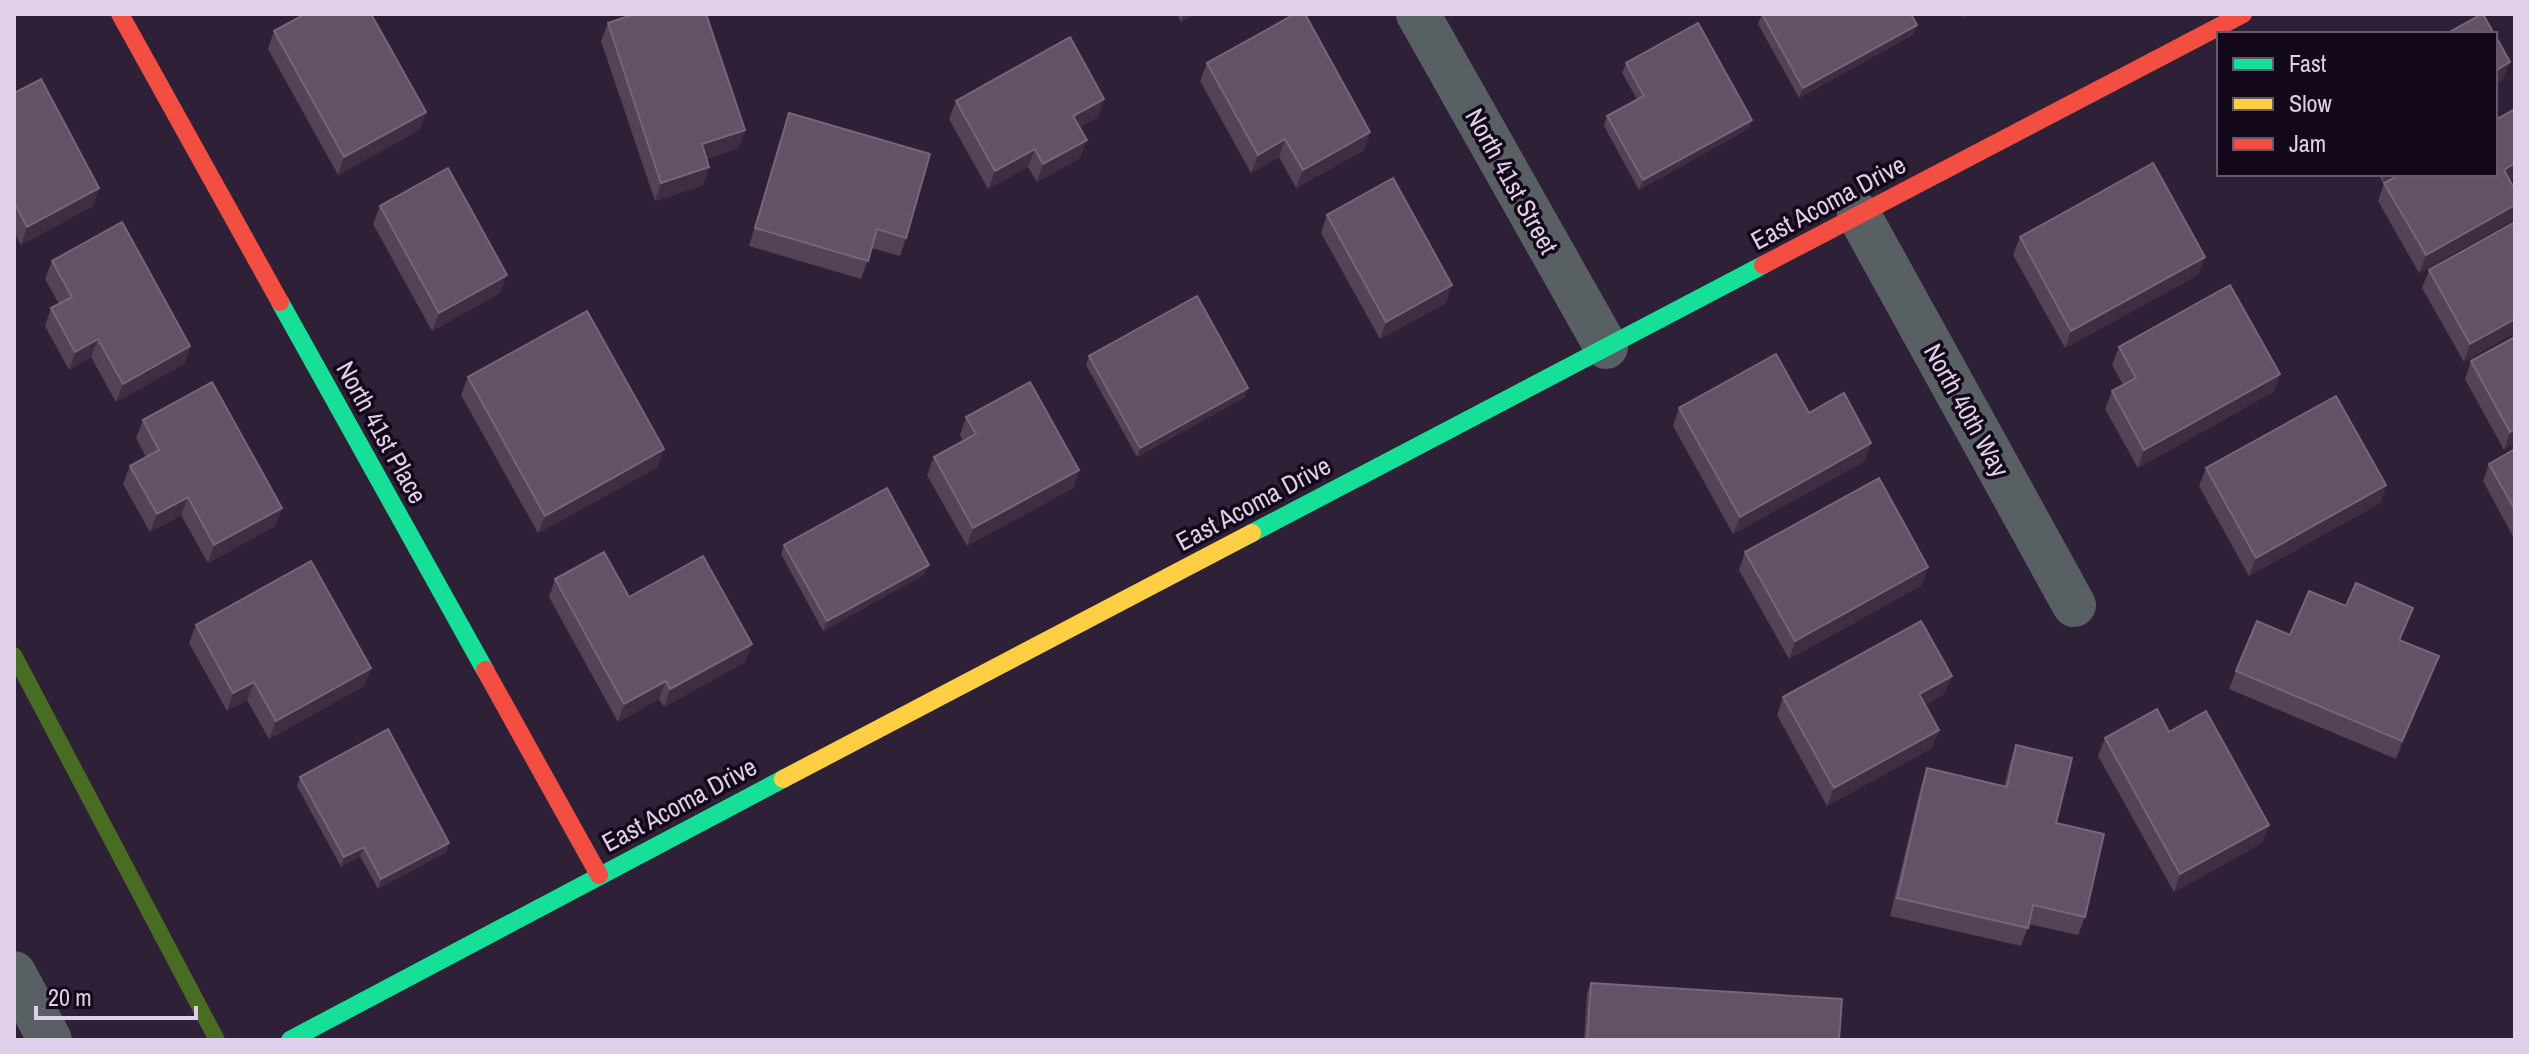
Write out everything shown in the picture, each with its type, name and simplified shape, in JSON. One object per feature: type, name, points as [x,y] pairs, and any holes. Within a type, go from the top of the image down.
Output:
[{"type":"street","name":"North 41st Place","points":[[120,14],[599,875]]},
{"type":"street","name":"North 41st Street","points":[[1418,14],[1606,347]]},
{"type":"street","name":"East Acoma Drive","points":[[290,1040],[2243,14]]},
{"type":"street","name":"North 40th Way","points":[[1859,215],[2074,605]]},
{"type":"street","points":[[14,973],[50,1040]]},
{"type":"building","points":[[305,14],[371,14],[426,112],[344,157],[274,31]]},
{"type":"building","points":[[635,14],[706,14],[745,130],[702,144],[709,167],[661,183],[608,23]]},
{"type":"building","points":[[1295,14],[1305,14],[1370,132],[1303,170],[1285,139],[1258,155],[1207,63]]},
{"type":"building","points":[[1762,14],[1911,14],[1917,25],[1803,88]]},
{"type":"building","points":[[2482,14],[2493,32],[2450,32]]},
{"type":"building","points":[[1698,23],[1752,120],[1643,180],[1607,116],[1644,96],[1626,63]]},
{"type":"building","points":[[1070,37],[1104,99],[1073,116],[1087,140],[1043,164],[1035,149],[995,171],[956,101]]},
{"type":"building","points":[[2497,39],[2510,62],[2497,70]]},
{"type":"building","points":[[41,79],[99,188],[27,227],[14,202],[14,93]]},
{"type":"building","points":[[2515,109],[2515,163],[2504,170],[2515,190],[2515,205],[2426,255],[2384,183],[2397,176],[2497,176],[2497,119]]},
{"type":"building","points":[[789,113],[930,154],[906,238],[877,229],[868,261],[755,228]]},
{"type":"building","points":[[2153,163],[2205,257],[2071,331],[2020,237]]},
{"type":"building","points":[[448,168],[507,275],[439,313],[380,206]]},
{"type":"building","points":[[1393,178],[1452,285],[1386,322],[1327,215]]},
{"type":"building","points":[[122,222],[190,346],[123,384],[98,339],[75,352],[51,308],[72,297],[52,261]]},
{"type":"building","points":[[2515,222],[2515,319],[2470,344],[2429,270]]},
{"type":"building","points":[[2230,285],[2280,374],[2144,450],[2112,391],[2136,378],[2119,347]]},
{"type":"building","points":[[1197,296],[1248,388],[1140,448],[1089,356]]},
{"type":"building","points":[[587,311],[664,449],[545,516],[468,377]]},
{"type":"building","points":[[2515,337],[2515,429],[2510,432],[2471,361]]},
{"type":"building","points":[[1776,354],[1809,413],[1844,393],[1871,443],[1740,517],[1679,408]]},
{"type":"building","points":[[212,382],[282,508],[214,545],[188,497],[157,514],[130,466],[159,450],[143,420]]},
{"type":"building","points":[[1030,382],[1079,470],[973,528],[934,457],[976,434],[966,417]]},
{"type":"building","points":[[2336,396],[2386,485],[2256,558],[2206,468]]},
{"type":"building","points":[[2515,449],[2515,510],[2489,464]]},
{"type":"building","points":[[1879,478],[1928,567],[1795,641],[1745,552]]},
{"type":"building","points":[[887,488],[929,565],[827,621],[784,545]]},
{"type":"building","points":[[604,552],[629,597],[703,556],[752,644],[670,689],[666,681],[624,704],[555,579]]},
{"type":"building","points":[[311,561],[371,668],[276,721],[254,682],[233,693],[196,625]]},
{"type":"building","points":[[2356,583],[2413,608],[2399,640],[2439,656],[2402,741],[2236,671],[2257,621],[2290,635],[2309,591],[2346,606]]},
{"type":"building","points":[[1921,621],[1952,676],[1919,694],[1939,730],[1834,788],[1783,697]]},
{"type":"building","points":[[2157,709],[2169,732],[2206,711],[2269,825],[2180,874],[2105,738]]},
{"type":"building","points":[[388,729],[449,843],[381,879],[364,847],[344,857],[300,777]]},
{"type":"building","points":[[2016,745],[2072,758],[2056,823],[2104,834],[2085,917],[2033,905],[2028,928],[1897,898],[1927,768],[2007,787]]},
{"type":"building","points":[[1591,983],[1842,999],[1839,1040],[1587,1040]]},
{"type":"waterway","points":[[14,655],[217,1040]]},
{"type":"traffic: fast","points":[[1252,533],[1763,265]]},
{"type":"traffic: fast","points":[[280,302],[485,670]]},
{"type":"traffic: fast","points":[[290,1040],[783,779]]},
{"type":"traffic: slow","points":[[783,779],[1252,533]]},
{"type":"traffic: jam","points":[[120,14],[280,302]]},
{"type":"traffic: jam","points":[[1763,265],[2243,14]]},
{"type":"traffic: jam","points":[[485,670],[599,875]]}]
